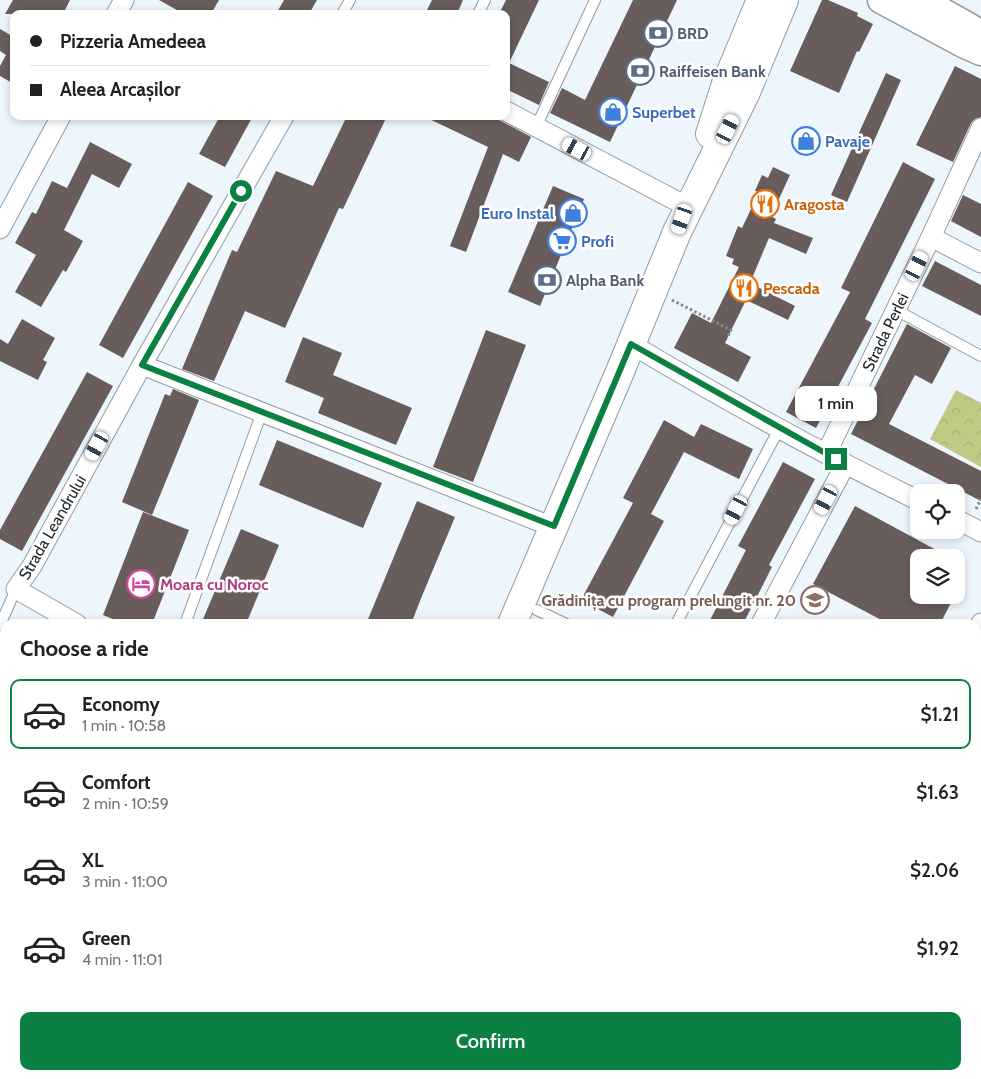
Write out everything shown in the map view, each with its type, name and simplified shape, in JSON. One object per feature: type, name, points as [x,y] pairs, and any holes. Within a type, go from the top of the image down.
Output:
[{"type":"main road","points":[[514,619],[677,232],[726,84],[761,0]]},
{"type":"main road","points":[[677,232],[746,92],[784,0]]},
{"type":"main road","points":[[881,0],[981,52]]},
{"type":"main road","points":[[922,0],[981,34]]},
{"type":"street","points":[[510,113],[686,206]]},
{"type":"street","points":[[0,229],[59,120]]},
{"type":"street","name":"Strada Leandrului","points":[[16,589],[32,566],[142,365],[282,120]]},
{"type":"street","name":"Strada Perlei","points":[[826,454],[981,128]]},
{"type":"street","points":[[931,236],[981,263]]},
{"type":"street","points":[[631,344],[779,429],[845,465],[910,497]]},
{"type":"street","points":[[142,365],[554,526]]},
{"type":"street","points":[[764,619],[845,465]]},
{"type":"street","points":[[965,524],[981,532]]},
{"type":"street","points":[[16,589],[68,619]]},
{"type":"lane","points":[[536,127],[595,0]]},
{"type":"lane","points":[[896,310],[981,356]]},
{"type":"lane","points":[[188,619],[262,412]]},
{"type":"lane","points":[[679,619],[779,429]]},
{"type":"lane","name":"Strada Leandrului","points":[[3,619],[16,589]]},
{"type":"lane","points":[[537,610],[556,619]]},
{"type":"path","points":[[666,297],[731,330],[727,338]]},
{"type":"green space","points":[[956,390],[981,403],[981,467],[930,439]]},
{"type":"building","points":[[13,0],[70,0],[65,10],[10,10],[10,14],[5,14]]},
{"type":"building","points":[[159,0],[219,0],[213,10],[177,10]]},
{"type":"building","points":[[284,0],[317,0],[311,10],[278,10]]},
{"type":"building","points":[[432,0],[463,0],[459,10],[427,10]]},
{"type":"building","points":[[506,0],[539,0],[510,61],[510,10],[501,10]]},
{"type":"building","points":[[633,0],[677,0],[610,142],[550,113],[562,88],[585,100]]},
{"type":"building","points":[[822,0],[828,0],[858,13],[857,16],[873,24],[859,52],[857,51],[839,93],[790,71]]},
{"type":"building","points":[[0,29],[10,35],[10,82],[0,76],[0,66],[6,55],[0,51]]},
{"type":"building","points":[[510,63],[549,82],[539,105],[510,91]]},
{"type":"building","points":[[955,66],[981,79],[981,117],[971,123],[953,162],[916,145]]},
{"type":"building","points":[[886,73],[901,80],[847,202],[831,195]]},
{"type":"building","points":[[218,120],[251,120],[225,167],[199,154]]},
{"type":"building","points":[[345,120],[385,120],[343,209],[339,208],[285,328],[245,311],[214,381],[182,369],[232,250],[237,252],[276,171],[313,186]]},
{"type":"building","points":[[431,120],[499,120],[531,137],[519,162],[503,154],[466,252],[450,246],[488,147]]},
{"type":"building","points":[[90,142],[132,164],[119,188],[92,174],[64,230],[83,241],[66,272],[63,270],[41,307],[15,292],[36,255],[15,243],[32,212],[36,214],[52,181],[67,188]]},
{"type":"building","points":[[903,162],[935,179],[865,319],[872,323],[816,428],[786,412],[850,292],[841,288]]},
{"type":"building","points":[[773,167],[790,175],[771,216],[776,219],[774,223],[813,238],[806,254],[769,238],[750,283],[795,306],[788,320],[746,300],[725,343],[751,357],[738,382],[674,348],[692,313],[711,323],[739,267],[732,264],[734,259],[726,256],[738,226],[742,228],[759,192],[755,191],[762,175],[768,178]]},
{"type":"building","points":[[188,182],[213,196],[123,358],[99,345]]},
{"type":"building","points":[[553,186],[584,199],[540,306],[508,292]]},
{"type":"building","points":[[963,195],[981,204],[981,237],[951,221]]},
{"type":"building","points":[[935,261],[981,285],[981,316],[922,286]]},
{"type":"building","points":[[22,319],[55,338],[43,360],[47,362],[38,380],[0,361],[0,339],[8,344]]},
{"type":"building","points":[[907,324],[951,348],[932,384],[915,375],[889,424],[981,471],[981,501],[965,493],[965,484],[948,484],[851,434]]},
{"type":"building","points":[[486,330],[526,345],[473,482],[433,467]]},
{"type":"building","points":[[303,337],[342,353],[333,375],[412,408],[396,445],[318,413],[324,398],[285,382]]},
{"type":"building","points":[[87,372],[113,386],[22,551],[0,539],[0,530]]},
{"type":"building","points":[[173,389],[199,400],[152,515],[122,502],[165,394],[170,396]]},
{"type":"building","points":[[664,420],[694,437],[701,424],[753,449],[739,479],[684,452],[651,514],[664,521],[613,617],[581,600],[633,503],[623,498]]},
{"type":"building","points":[[277,440],[382,483],[363,528],[259,485]]},
{"type":"building","points":[[783,462],[815,479],[769,565],[772,567],[746,619],[711,619],[746,550],[738,546]]},
{"type":"building","points":[[417,501],[455,517],[413,619],[368,619]]},
{"type":"building","points":[[855,506],[910,536],[910,539],[916,539],[934,549],[910,549],[910,604],[950,604],[943,619],[880,619],[813,584]]},
{"type":"building","name":"Moara cu Noroc","points":[[143,512],[189,530],[154,619],[113,619],[103,615]]},
{"type":"building","points":[[241,529],[279,545],[248,619],[203,619]]},
{"type":"place","name":"BRD","points":[[658,33]]},
{"type":"place","name":"Raiffeisen Bank","points":[[640,71]]},
{"type":"place","name":"Superbet","points":[[613,112]]},
{"type":"place","name":"Pavaje","points":[[806,141]]},
{"type":"place","name":"Aragosta","points":[[765,204]]},
{"type":"place","name":"Euro Instal","points":[[573,213]]},
{"type":"place","name":"Profi","points":[[562,241]]},
{"type":"place","name":"Alpha Bank","points":[[547,280]]},
{"type":"place","name":"Pescada","points":[[744,288]]},
{"type":"place","name":"Moara cu Noroc","points":[[141,584]]},
{"type":"place","name":"Grădinița cu program prelungit nr. 20","points":[[815,600]]},
{"type":"route","points":[[241,191],[142,365],[554,526],[631,344],[779,429],[836,459]]}]
